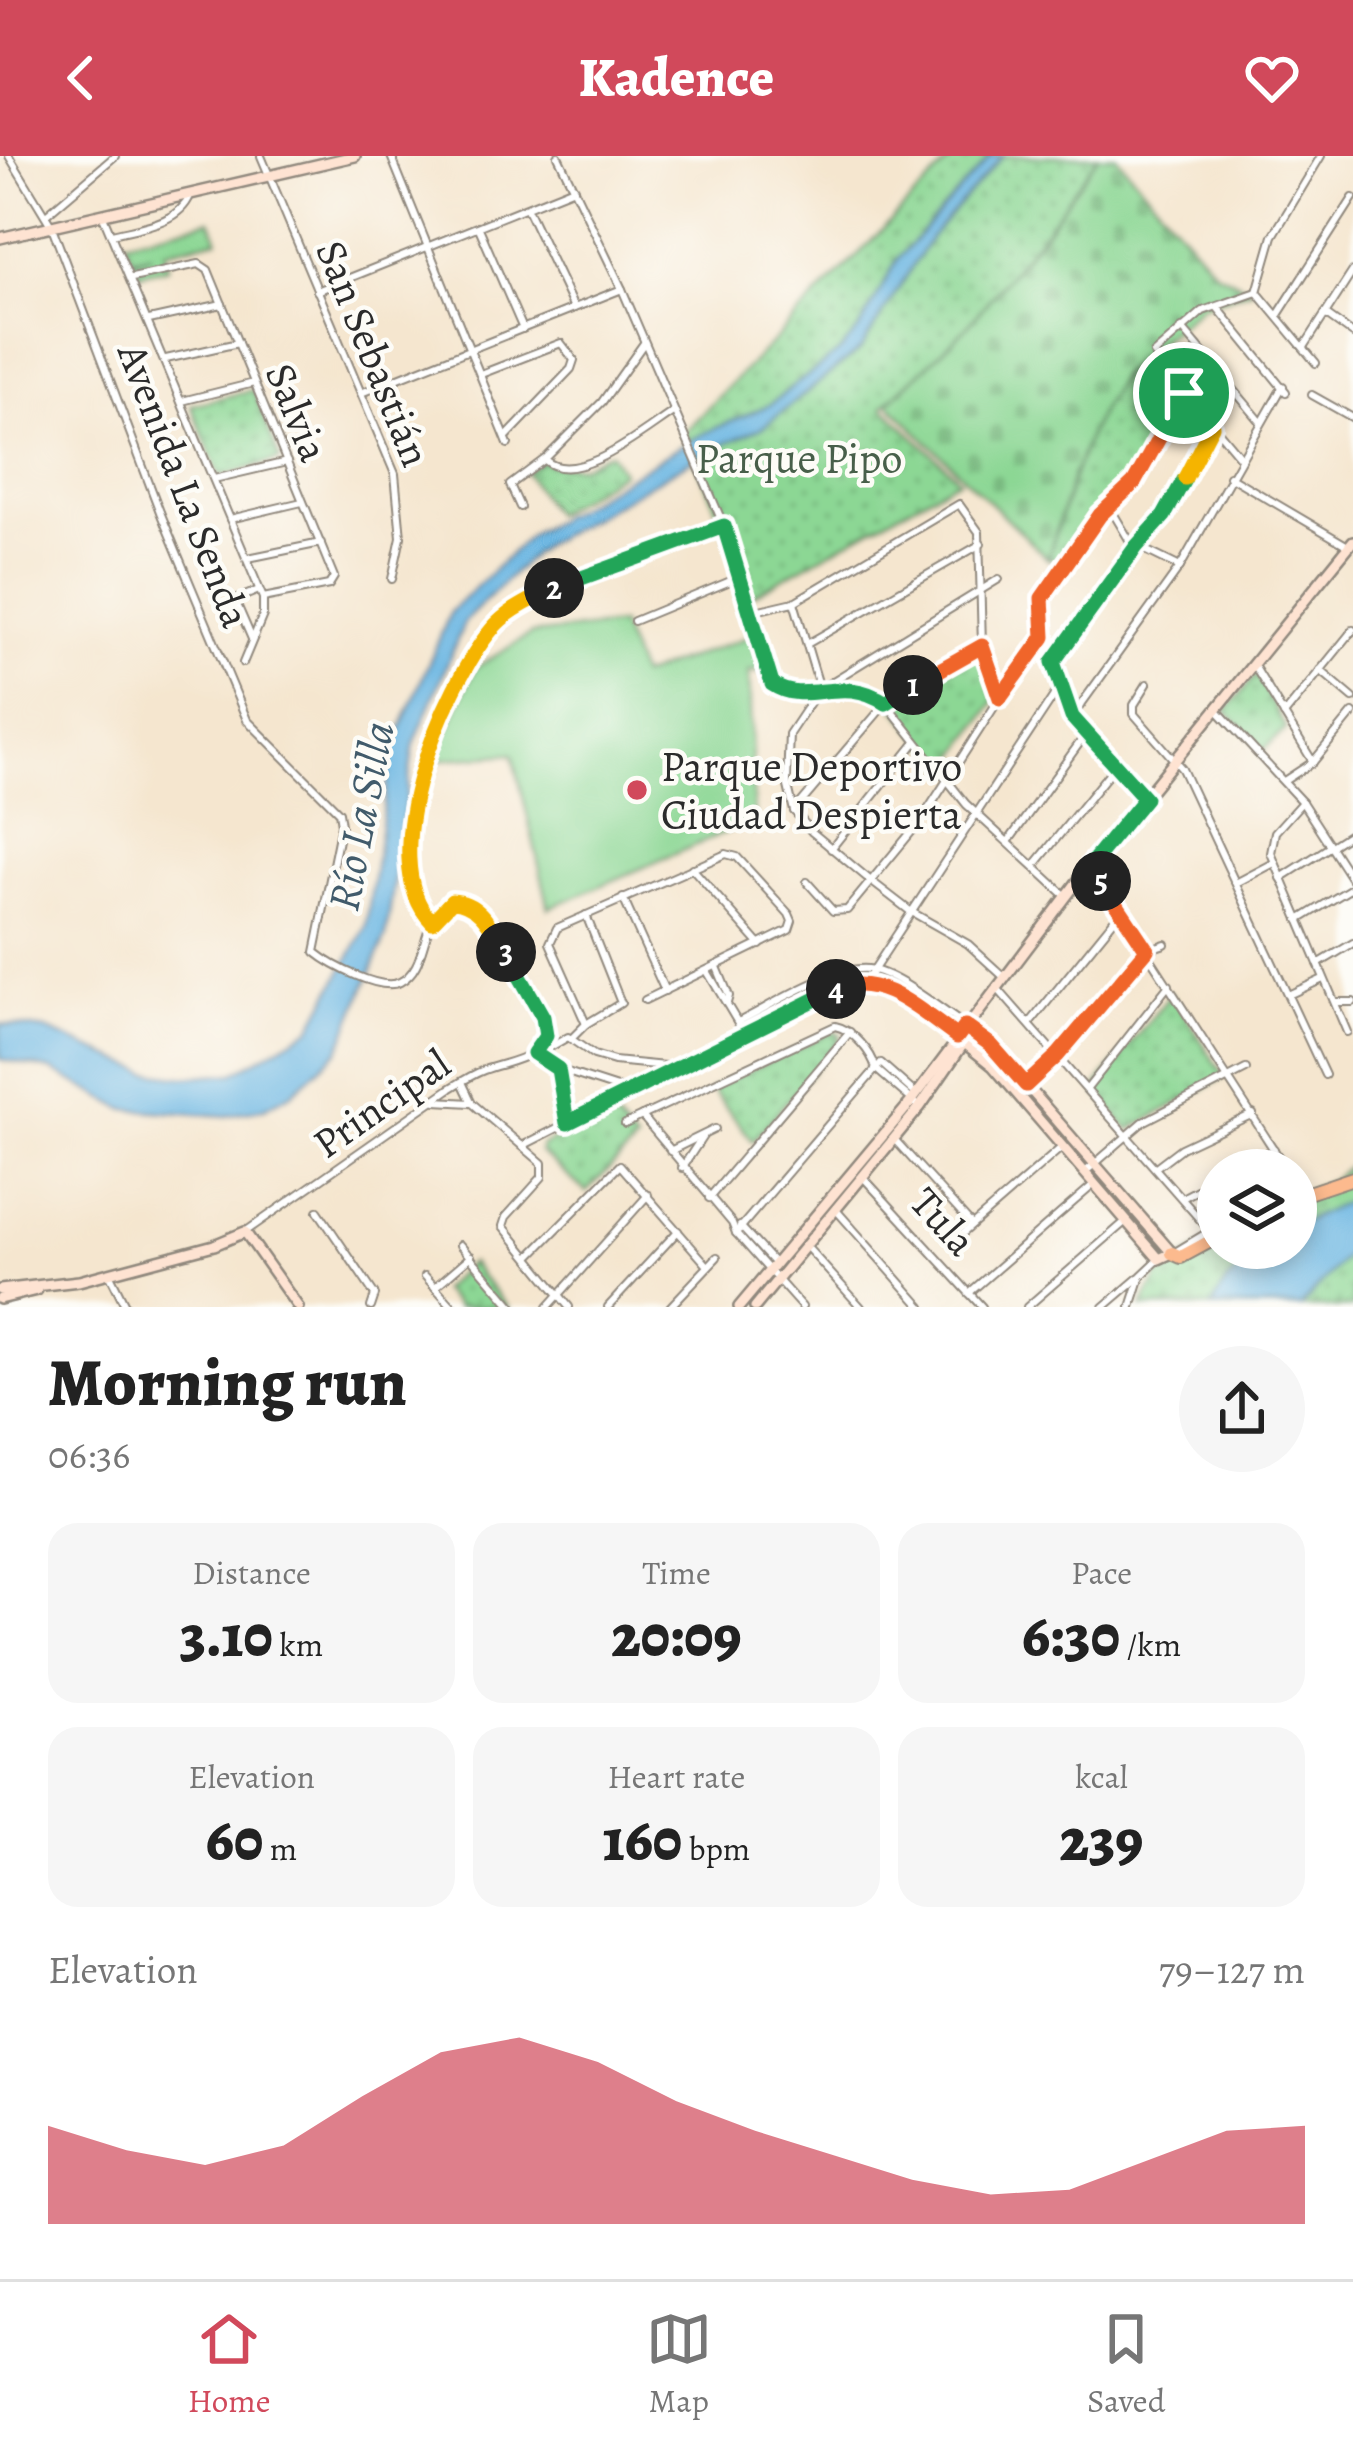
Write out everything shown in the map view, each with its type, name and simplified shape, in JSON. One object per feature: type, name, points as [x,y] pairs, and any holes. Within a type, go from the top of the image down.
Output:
[{"type":"highway","points":[[1317,1186],[1353,1178]]},
{"type":"highway","points":[[1166,1256],[1181,1257],[1197,1245]]},
{"type":"street","name":"Avenida La Senda","points":[[9,156],[52,227],[242,711],[256,732],[339,812],[341,825],[317,954],[387,986],[412,972],[432,922]]},
{"type":"street","points":[[46,214],[116,156]]},
{"type":"street","name":"San Sebastián","points":[[261,156],[399,490],[401,537],[392,579]]},
{"type":"street","points":[[0,238],[355,156]]},
{"type":"street","points":[[391,156],[507,441],[574,360],[561,343],[481,374]]},
{"type":"street","points":[[558,156],[622,289],[722,521],[767,677],[779,689],[799,694],[858,689],[886,703],[977,816],[1066,896]]},
{"type":"street","points":[[1257,292],[1273,236],[1321,156]]},
{"type":"street","points":[[317,292],[574,188]]},
{"type":"street","points":[[112,235],[170,218],[190,196]]},
{"type":"street","points":[[1278,315],[1353,198]]},
{"type":"street","points":[[526,209],[574,308]]},
{"type":"street","points":[[104,216],[261,594],[263,615],[243,663]]},
{"type":"street","points":[[479,228],[523,329]]},
{"type":"street","name":"Salvia","points":[[132,278],[205,266],[321,544],[333,582],[261,594]]},
{"type":"street","points":[[1304,347],[1351,278]]},
{"type":"street","points":[[361,393],[622,289]]},
{"type":"street","points":[[1240,457],[1154,354],[1215,305],[1257,292]]},
{"type":"street","points":[[1257,292],[1316,362]]},
{"type":"street","points":[[149,320],[222,303]]},
{"type":"street","points":[[1072,717],[1180,567],[1240,457],[1284,389],[1215,305]]},
{"type":"street","points":[[1325,314],[1353,334]]},
{"type":"street","points":[[1182,328],[1261,422]]},
{"type":"street","points":[[520,507],[510,485],[545,459],[602,402],[644,343]]},
{"type":"street","points":[[165,359],[238,344]]},
{"type":"street","points":[[181,401],[254,383]]},
{"type":"street","points":[[1145,798],[1072,717],[1044,637],[1042,598],[1109,506],[1134,483],[1184,393]]},
{"type":"street","points":[[1312,395],[1353,418]]},
{"type":"street","points":[[545,459],[557,467],[590,464],[673,412]]},
{"type":"street","points":[[1053,662],[1164,516],[1212,426]]},
{"type":"street","points":[[214,479],[287,462]]},
{"type":"street","points":[[777,1275],[835,1209],[859,1172],[894,1139],[1004,977],[1066,896],[1351,544],[1229,476]]},
{"type":"street","points":[[230,519],[302,502]]},
{"type":"street","points":[[751,612],[794,602],[958,504],[976,525],[981,544],[982,646],[1000,698]]},
{"type":"street","points":[[1109,506],[1136,547],[1180,567]]},
{"type":"street","points":[[629,1092],[558,1069],[535,1054],[546,1036],[543,1017],[481,913],[469,904],[452,901],[432,922],[416,902],[410,881],[412,804],[423,760],[469,659],[511,611],[556,587],[722,521]]},
{"type":"street","points":[[247,559],[321,544]]},
{"type":"street","points":[[806,644],[981,544]]},
{"type":"street","points":[[634,621],[740,577]]},
{"type":"street","points":[[999,579],[820,689],[789,734],[787,750],[794,811],[831,849],[910,910],[968,944],[1004,977]]},
{"type":"street","points":[[253,640],[235,600],[261,594]]},
{"type":"street","points":[[794,602],[820,689]]},
{"type":"street","points":[[1285,715],[1353,630]]},
{"type":"street","points":[[807,882],[837,913],[847,910],[922,819],[1044,637]]},
{"type":"street","points":[[794,811],[886,703],[982,646]]},
{"type":"street","points":[[1253,664],[1313,762]]},
{"type":"street","points":[[1320,670],[1353,698]]},
{"type":"street","points":[[1147,685],[1134,714],[1176,760],[1325,1075]]},
{"type":"street","points":[[865,983],[1059,688]]},
{"type":"street","points":[[799,694],[806,708]]},
{"type":"street","points":[[1217,710],[1302,802],[1353,884],[1299,920]]},
{"type":"street","points":[[1284,781],[1313,762],[1353,713]]},
{"type":"street","points":[[1008,842],[1086,734]]},
{"type":"street","points":[[831,849],[916,742]]},
{"type":"street","points":[[1034,866],[1115,766]]},
{"type":"street","points":[[1302,802],[1271,839],[1274,863],[1347,1032]]},
{"type":"street","points":[[1281,878],[1353,832]]},
{"type":"street","points":[[586,1024],[550,944],[557,928],[732,854],[792,921],[785,934],[645,1000]]},
{"type":"street","points":[[1236,883],[1274,863]]},
{"type":"street","points":[[1090,865],[1275,1149]]},
{"type":"street","points":[[692,868],[760,945]]},
{"type":"street","points":[[623,898],[665,991]]},
{"type":"street","points":[[1030,1023],[1121,910]]},
{"type":"street","name":"Principal","points":[[245,1232],[462,1082],[572,1038],[621,1003],[586,915]]},
{"type":"street","points":[[1318,964],[1353,943]]},
{"type":"street","points":[[1026,1085],[1058,1055],[1147,950],[1165,944]]},
{"type":"street","points":[[716,966],[729,996],[727,1003]]},
{"type":"street","points":[[738,1022],[841,973],[872,969],[893,979],[969,1028],[1026,1085],[1095,1163],[1166,1256]]},
{"type":"street","points":[[707,971],[744,1033]]},
{"type":"street","points":[[1288,995],[1324,979]]},
{"type":"street","points":[[522,1146],[744,1033],[843,986],[865,983],[886,990],[982,1055],[1126,1221],[1166,1256]]},
{"type":"street","points":[[1087,1089],[1169,985]]},
{"type":"street","points":[[997,988],[1197,1211]]},
{"type":"street","points":[[1335,1002],[1353,1002]]},
{"type":"street","points":[[625,1124],[830,1027],[847,1030],[918,1101]]},
{"type":"street","points":[[709,1198],[847,1030]]},
{"type":"street","points":[[572,1038],[594,1055],[614,1061],[678,1068]]},
{"type":"street","points":[[739,1230],[877,1064]]},
{"type":"street","points":[[558,1069],[567,1123]]},
{"type":"street","points":[[1084,1173],[1158,1113],[1246,1069]]},
{"type":"street","points":[[462,1082],[472,1103],[542,1163],[544,1172],[503,1226],[569,1307]]},
{"type":"street","points":[[433,1100],[472,1103]]},
{"type":"street","points":[[739,1307],[754,1303],[918,1101]]},
{"type":"street","points":[[1156,1167],[1181,1148],[1253,1114]]},
{"type":"street","points":[[642,1116],[802,1307]]},
{"type":"street","points":[[669,1151],[716,1129]]},
{"type":"street","points":[[682,1168],[704,1135]]},
{"type":"street","points":[[894,1139],[972,1225]]},
{"type":"street","points":[[961,1235],[1062,1147]]},
{"type":"street","points":[[529,1258],[620,1165],[708,1266]]},
{"type":"street","name":"Tula","points":[[859,1172],[982,1307]]},
{"type":"street","points":[[969,1293],[1094,1184]]},
{"type":"street","points":[[1184,1197],[1197,1190]]},
{"type":"street","points":[[548,1307],[648,1195]]},
{"type":"street","points":[[835,1209],[922,1307]]},
{"type":"street","points":[[318,1211],[374,1303]]},
{"type":"street","points":[[1027,1307],[1126,1221]]},
{"type":"street","points":[[608,1307],[678,1231]]},
{"type":"street","points":[[0,1294],[24,1294],[109,1273],[245,1232],[298,1307]]},
{"type":"street","points":[[460,1245],[513,1307]]},
{"type":"street","points":[[805,1245],[861,1307]]},
{"type":"street","points":[[435,1287],[471,1256]]},
{"type":"street","points":[[1104,1307],[1166,1256]]},
{"type":"street","points":[[670,1307],[717,1257]]},
{"type":"street","points":[[109,1273],[126,1307]]},
{"type":"street","points":[[425,1276],[453,1307]]},
{"type":"street","points":[[1131,1307],[1141,1276]]},
{"type":"street","points":[[0,1294],[48,1287]]},
{"type":"green space","name":"Parque Pipo","points":[[955,156],[1098,156],[966,328],[883,407],[959,479],[747,598],[720,517],[683,433]]},
{"type":"green space","points":[[1098,156],[1116,156],[1216,272],[1252,289],[1201,306],[1120,375],[1073,474],[1048,559],[888,403],[966,328],[1050,225]]},
{"type":"green space","points":[[210,220],[218,239],[165,251],[168,267],[139,274],[134,260],[152,254],[132,258],[125,241]]},
{"type":"green space","points":[[1143,355],[1177,392],[1129,485],[1102,506],[1065,559],[1048,559],[1095,422]]},
{"type":"green space","points":[[253,390],[280,460],[220,476],[191,405]]},
{"type":"green space","points":[[610,452],[622,472],[553,514],[526,473],[545,459],[549,465],[581,466]]},
{"type":"green space","name":"Parque Deportivo Ciudad Despierta","points":[[620,625],[640,676],[753,635],[761,672],[749,671],[754,820],[549,908],[513,754],[434,760],[475,668],[531,634]]},
{"type":"green space","points":[[981,651],[995,701],[947,771],[892,703]]},
{"type":"green space","points":[[1256,675],[1286,729],[1264,750],[1226,711]]},
{"type":"green space","points":[[1171,994],[1225,1077],[1129,1130],[1094,1089]]},
{"type":"green space","points":[[832,1032],[840,1034],[839,1040],[753,1141],[711,1089]]},
{"type":"green space","points":[[611,1114],[636,1143],[586,1192],[540,1152],[541,1146]]},
{"type":"green space","points":[[1353,1162],[1353,1307],[1142,1307],[1159,1275],[1197,1249],[1197,1269],[1317,1269],[1317,1186]]},
{"type":"green space","points":[[470,1263],[507,1307],[457,1307],[441,1290]]},
{"type":"water","points":[[991,156],[1003,156],[931,237],[861,349],[762,428],[709,450],[539,548],[465,621],[414,744],[386,936],[339,1050],[292,1093],[264,1108],[227,1116],[124,1109],[51,1070],[0,1059],[0,1024],[46,1030],[147,1072],[186,1077],[234,1073],[311,1028],[366,927],[392,749],[451,611],[531,534],[700,435],[769,405],[840,351],[860,328],[897,260]]},
{"type":"water","points":[[1353,1199],[1353,1248],[1301,1307],[1212,1307],[1226,1282],[1242,1269],[1317,1269],[1317,1215]]},
{"type":"place","name":"Parque Deportivo Ciudad Despierta","points":[[637,790]]},
{"type":"route","points":[[1184,393],[1212,426],[1164,516],[1053,662],[1072,717],[1145,798],[1090,865],[1147,950],[1068,1044],[1026,1085],[972,1030],[965,1026],[957,1037],[886,990],[854,983],[567,1123],[558,1069],[534,1053],[546,1036],[543,1017],[481,913],[462,901],[452,901],[432,922],[416,902],[410,881],[412,804],[423,760],[469,659],[494,626],[511,611],[556,587],[724,526],[767,677],[779,689],[799,694],[858,689],[886,703],[982,646],[1000,698],[1044,637],[1042,598],[1104,510],[1134,483],[1184,393]]},
{"type":"water label","name":"Río La Silla","points":[[360,816]]}]
